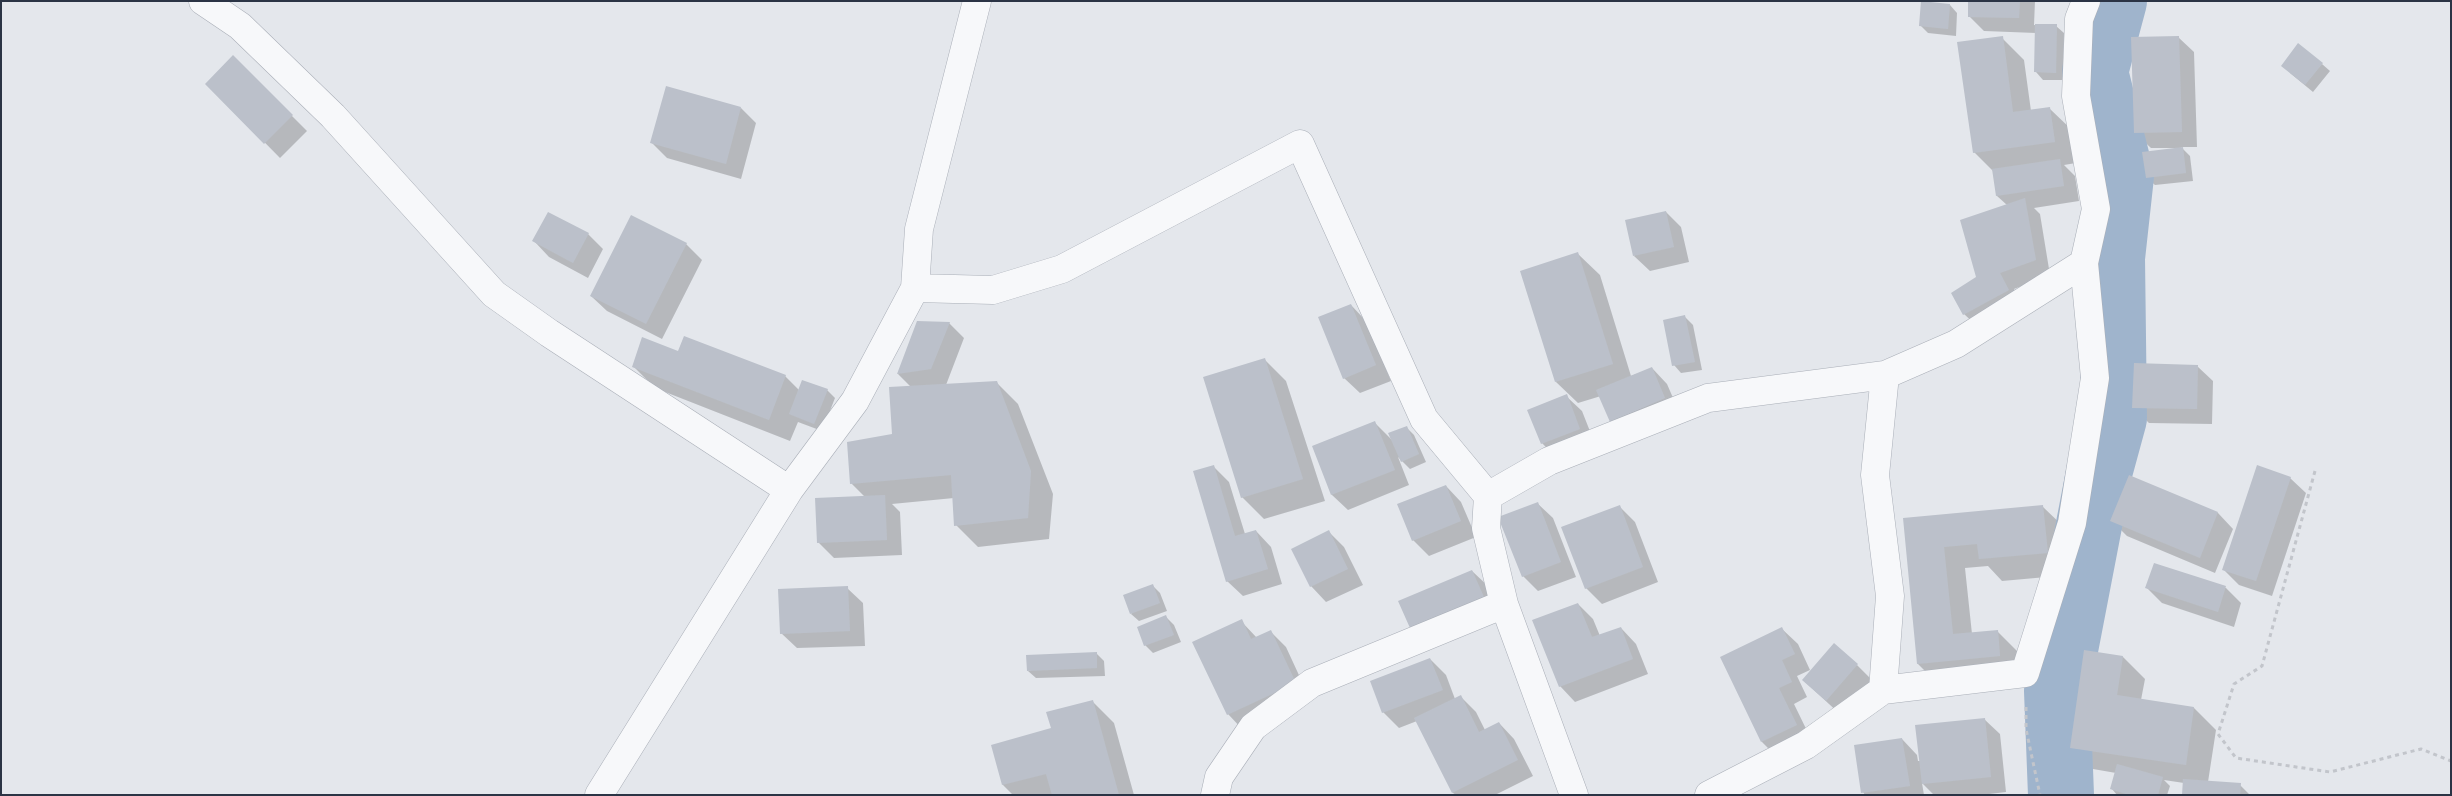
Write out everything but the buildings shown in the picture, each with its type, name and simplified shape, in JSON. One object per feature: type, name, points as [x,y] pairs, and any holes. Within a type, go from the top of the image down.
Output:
[{"type":"street","points":[[203,1],[240,26],[333,116],[494,294],[557,339],[789,490]]},
{"type":"street","points":[[607,790],[789,490],[855,401],[915,288],[919,229],[976,1]]},
{"type":"street","points":[[1709,795],[1806,745],[1883,690],[2025,673],[2072,523],[2096,378],[2084,263],[2096,209],[2076,96],[2079,19],[2086,1]]},
{"type":"street","points":[[915,288],[993,290],[1062,269],[1300,144],[1424,420],[1488,496],[1486,528],[1504,604],[1574,795]]},
{"type":"street","points":[[1488,496],[1549,461],[1708,398],[1885,375],[1956,344],[2084,263]]},
{"type":"street","points":[[1883,690],[1890,596],[1875,475],[1885,375]]},
{"type":"street","points":[[1215,795],[1219,777],[1253,727],[1312,683],[1504,604]]},
{"type":"path","points":[[2315,471],[2262,666],[2234,684],[2218,734],[2236,758],[2330,772],[2421,748],[2451,761]]},
{"type":"path","points":[[2025,673],[2026,729],[2040,795]]},
{"type":"waterway","points":[[2061,795],[2057,691],[2099,473],[2114,418],[2112,258],[2121,176],[2095,72],[2114,1]]}]
